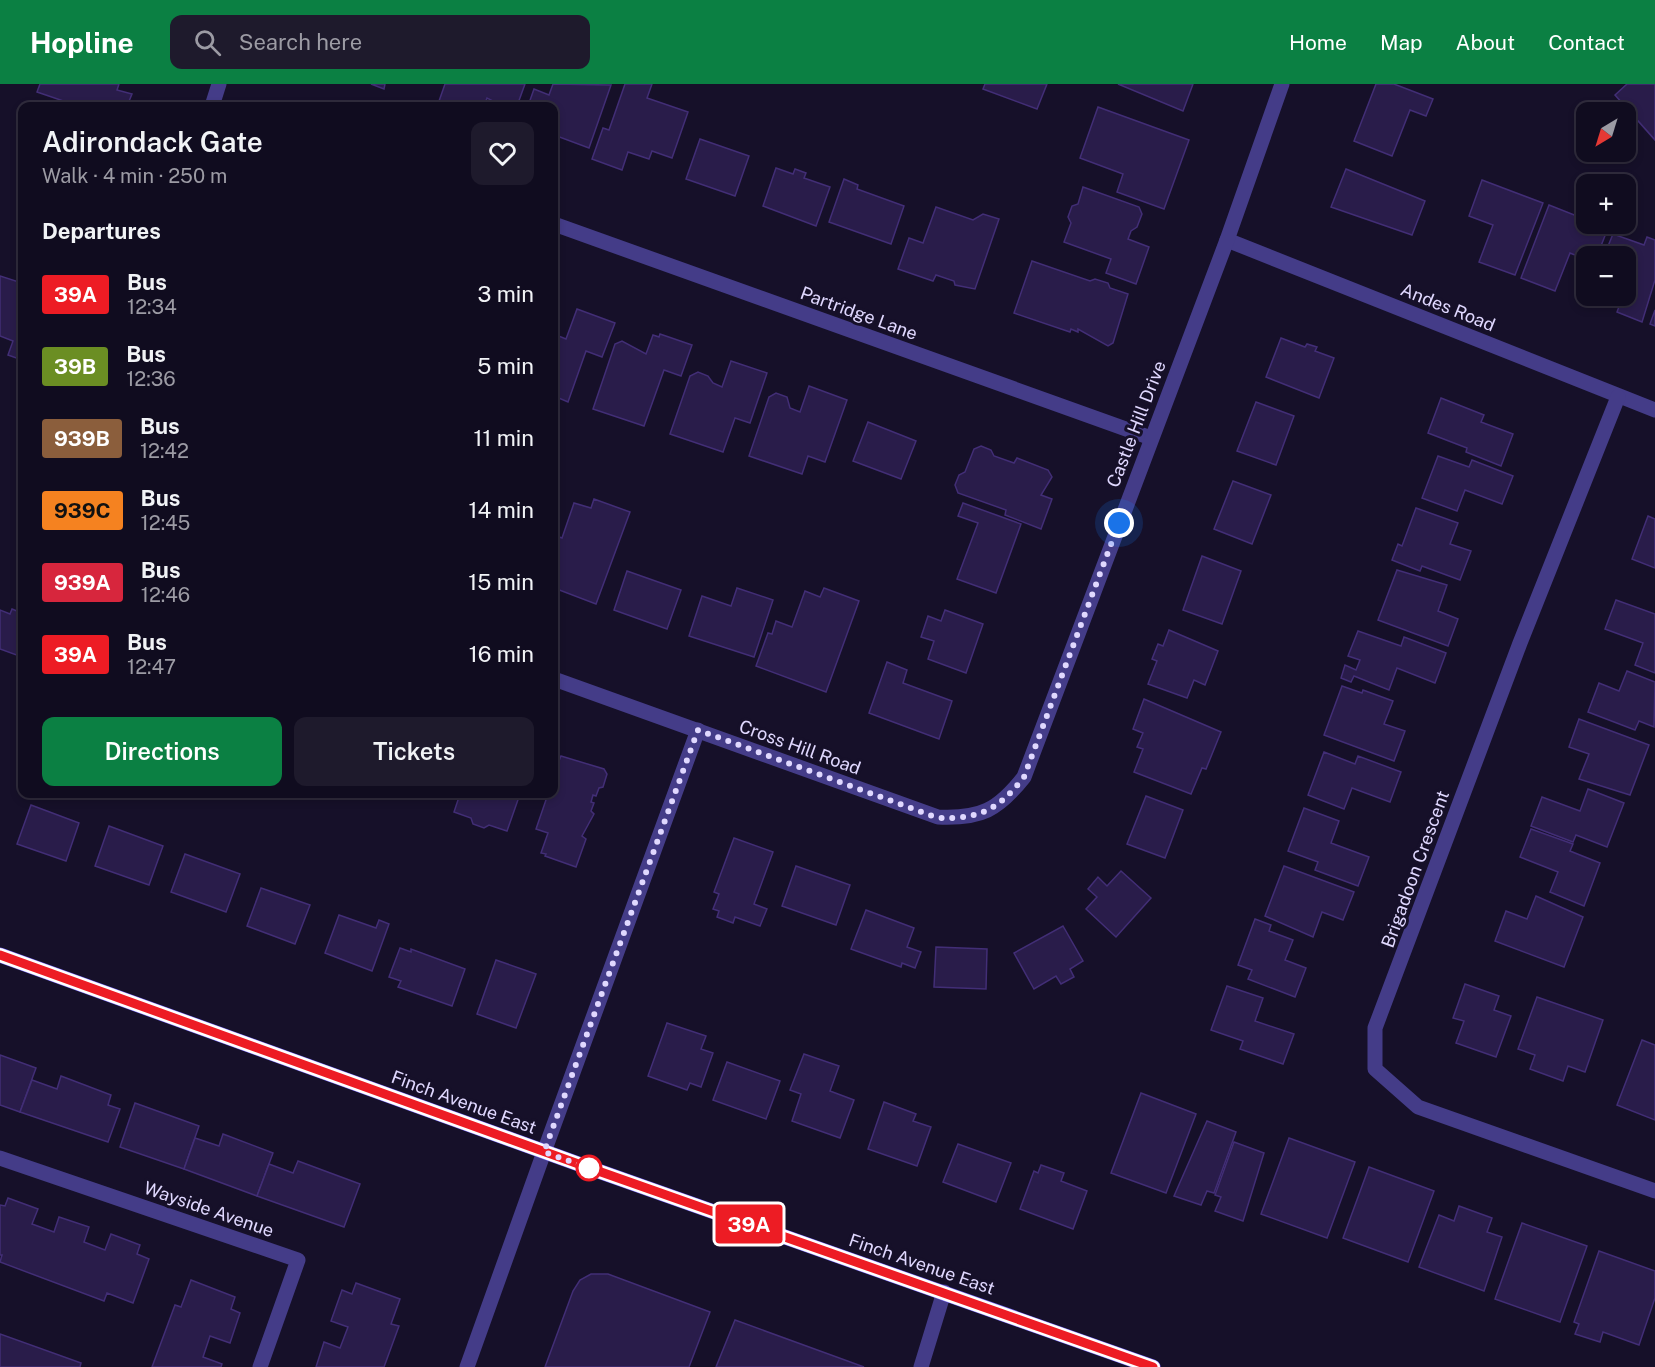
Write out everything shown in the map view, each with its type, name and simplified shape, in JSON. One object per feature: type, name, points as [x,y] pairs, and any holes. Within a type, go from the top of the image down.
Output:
[{"type":"main road","name":"Finch Avenue East","points":[[0,955],[544,1152],[1153,1367]]},
{"type":"street","points":[[216,102],[219,84]]},
{"type":"street","name":"Castle Hill Drive","points":[[1024,777],[1227,240],[1282,84]]},
{"type":"street","name":"Partridge Lane","points":[[558,225],[1151,438]]},
{"type":"street","name":"Andes Road","points":[[1227,240],[1655,410]]},
{"type":"street","name":"Brigadoon Crescent","points":[[1618,397],[1520,643],[1376,1029],[1375,1069],[1418,1107],[1655,1191]]},
{"type":"street","name":"Cross Hill Road","points":[[558,680],[938,818],[961,818],[986,812],[1006,799],[1024,777]]},
{"type":"street","points":[[467,1367],[698,730]]},
{"type":"street","name":"Wayside Avenue","points":[[0,1158],[298,1260],[260,1367]]},
{"type":"street","points":[[921,1367],[944,1292]]},
{"type":"building","points":[[40,84],[119,84],[117,90],[132,94],[129,102],[66,102],[37,92]]},
{"type":"building","points":[[371,84],[385,84],[384,89]]},
{"type":"building","points":[[445,84],[525,84],[518,102],[494,102],[487,98],[486,102],[439,102]]},
{"type":"building","points":[[553,84],[611,85],[589,148],[558,136],[558,102],[529,102],[534,89],[549,95]]},
{"type":"building","points":[[625,84],[652,84],[647,98],[688,112],[672,158],[652,151],[649,159],[628,152],[622,170],[592,159],[603,128],[609,130]]},
{"type":"building","points":[[985,84],[1047,84],[1037,109],[983,89]]},
{"type":"building","points":[[1118,84],[1193,84],[1183,111]]},
{"type":"building","points":[[1376,84],[1394,84],[1433,99],[1426,116],[1410,110],[1392,156],[1354,141]]},
{"type":"building","points":[[1627,84],[1655,84],[1655,140],[1636,119],[1636,102],[1621,102],[1615,95]]},
{"type":"building","points":[[1098,107],[1189,140],[1164,209],[1117,192],[1123,174],[1080,158]]},
{"type":"building","points":[[700,139],[749,156],[735,196],[686,179]]},
{"type":"building","points":[[776,168],[793,174],[795,169],[806,173],[804,178],[830,187],[816,226],[763,206]]},
{"type":"building","points":[[1346,169],[1425,201],[1412,235],[1331,207]]},
{"type":"building","points":[[844,179],[858,185],[857,189],[904,206],[891,244],[829,222]]},
{"type":"building","points":[[1482,180],[1543,203],[1515,275],[1479,262],[1493,225],[1469,216]]},
{"type":"building","points":[[1083,187],[1139,207],[1142,214],[1137,227],[1131,231],[1128,239],[1149,247],[1136,284],[1106,273],[1111,259],[1064,242],[1071,223],[1068,217],[1072,206],[1078,204]]},
{"type":"building","points":[[1549,205],[1576,216],[1576,234],[1606,234],[1601,246],[1576,246],[1576,255],[1570,253],[1555,291],[1521,278]]},
{"type":"building","points":[[936,207],[973,220],[983,214],[999,219],[975,289],[955,285],[954,281],[936,275],[933,281],[898,269],[909,238],[923,243]]},
{"type":"building","points":[[1613,234],[1644,245],[1647,237],[1655,240],[1655,280],[1642,322],[1617,312],[1619,306],[1636,306],[1636,246],[1608,246]]},
{"type":"building","points":[[1032,261],[1090,281],[1095,279],[1108,283],[1110,288],[1128,294],[1113,343],[1108,346],[1078,329],[1078,332],[1071,329],[1070,332],[1014,313]]},
{"type":"building","points":[[0,276],[18,282],[18,359],[8,355],[13,341],[0,336]]},
{"type":"building","points":[[577,309],[615,323],[602,357],[586,351],[568,402],[558,398],[558,336],[566,339]]},
{"type":"building","points":[[1655,310],[1655,326],[1650,324]]},
{"type":"building","points":[[660,334],[692,345],[681,376],[664,370],[644,426],[593,409],[615,344],[622,341],[646,354],[653,335],[659,337]]},
{"type":"building","points":[[1281,338],[1305,347],[1307,344],[1317,347],[1315,351],[1334,358],[1319,398],[1266,377]]},
{"type":"building","points":[[731,361],[767,373],[750,423],[735,418],[723,452],[670,434],[690,376],[698,372],[708,376],[713,383],[722,387]]},
{"type":"building","points":[[809,386],[847,400],[825,462],[808,456],[802,474],[749,456],[769,397],[776,393],[787,397],[790,408],[800,412]]},
{"type":"building","points":[[1441,398],[1484,415],[1481,422],[1513,434],[1501,466],[1466,452],[1467,448],[1428,433]]},
{"type":"building","points":[[1256,402],[1294,416],[1276,465],[1237,451]]},
{"type":"building","points":[[868,422],[916,441],[901,479],[853,461]]},
{"type":"building","points":[[981,446],[991,450],[994,456],[1014,463],[1017,458],[1048,470],[1052,477],[1041,495],[1052,499],[1041,529],[1005,515],[1006,510],[958,493],[955,485],[959,475],[965,472],[974,449]]},
{"type":"building","points":[[1438,456],[1469,467],[1472,460],[1513,476],[1502,504],[1465,490],[1457,511],[1422,498]]},
{"type":"building","points":[[1233,481],[1271,495],[1252,544],[1214,529]]},
{"type":"building","points":[[594,499],[630,512],[596,604],[558,590],[558,536],[562,538],[574,503],[591,508]]},
{"type":"building","points":[[963,503],[1021,524],[996,593],[957,579],[978,523],[958,516]]},
{"type":"building","points":[[1416,508],[1458,523],[1450,544],[1471,551],[1460,580],[1422,566],[1420,571],[1392,560],[1398,544],[1402,546]]},
{"type":"building","points":[[1648,516],[1655,519],[1655,568],[1632,559]]},
{"type":"building","points":[[1202,556],[1241,571],[1222,624],[1183,610]]},
{"type":"building","points":[[1397,570],[1447,585],[1438,611],[1458,619],[1448,646],[1378,620]]},
{"type":"building","points":[[627,571],[681,590],[667,629],[614,610]]},
{"type":"building","points":[[737,588],[773,600],[754,657],[689,636],[702,596],[731,606]]},
{"type":"building","points":[[824,588],[859,601],[826,692],[756,666],[768,633],[772,634],[776,621],[792,627],[805,591],[820,597]]},
{"type":"building","points":[[1616,600],[1655,614],[1655,673],[1635,665],[1643,643],[1605,629]]},
{"type":"building","points":[[12,609],[18,611],[18,656],[0,649],[0,610],[10,614]]},
{"type":"building","points":[[945,610],[983,624],[966,673],[928,659],[934,641],[921,637],[928,616],[941,621]]},
{"type":"building","points":[[1169,630],[1218,651],[1205,685],[1194,680],[1187,698],[1148,684],[1157,661],[1152,659],[1158,644],[1163,646]]},
{"type":"building","points":[[1358,631],[1401,646],[1404,637],[1446,653],[1435,683],[1397,668],[1389,690],[1354,676],[1351,682],[1341,678],[1345,665],[1356,670],[1360,660],[1348,656]]},
{"type":"building","points":[[887,662],[907,670],[903,683],[952,701],[939,739],[869,713]]},
{"type":"building","points":[[1627,671],[1655,682],[1654,727],[1639,721],[1635,730],[1588,712],[1599,683],[1619,691]]},
{"type":"building","points":[[1342,686],[1362,693],[1363,690],[1393,701],[1384,724],[1405,731],[1394,761],[1324,735]]},
{"type":"building","points":[[1144,699],[1221,732],[1206,769],[1202,768],[1191,794],[1134,772],[1143,749],[1137,747],[1143,733],[1133,729]]},
{"type":"building","points":[[1579,719],[1649,745],[1630,795],[1579,779],[1589,754],[1569,747]]},
{"type":"building","points":[[1324,752],[1355,764],[1358,756],[1401,772],[1390,802],[1352,788],[1344,809],[1308,795]]},
{"type":"building","points":[[561,756],[604,769],[607,774],[603,787],[599,788],[596,796],[593,795],[591,802],[594,803],[591,811],[594,814],[582,836],[586,839],[576,867],[541,853],[548,833],[536,829],[547,798],[558,798],[558,763]]},
{"type":"building","points":[[1588,789],[1624,803],[1607,847],[1576,835],[1573,842],[1531,826],[1542,797],[1580,811]]},
{"type":"building","points":[[1146,796],[1183,810],[1165,858],[1127,844]]},
{"type":"building","points":[[459,798],[519,798],[507,831],[489,825],[484,828],[473,824],[471,818],[454,812]]},
{"type":"building","points":[[31,805],[79,823],[66,861],[17,844]]},
{"type":"building","points":[[1304,808],[1339,821],[1331,843],[1369,857],[1358,886],[1315,870],[1318,862],[1288,851]]},
{"type":"building","points":[[109,826],[163,846],[149,885],[95,866]]},
{"type":"building","points":[[1531,829],[1573,844],[1570,851],[1600,863],[1584,906],[1550,892],[1558,872],[1520,857]]},
{"type":"building","points":[[734,838],[773,852],[754,904],[767,909],[760,926],[735,917],[733,923],[717,917],[719,911],[713,909],[719,894],[714,892]]},
{"type":"building","points":[[185,854],[240,874],[226,912],[171,892]]},
{"type":"building","points":[[796,866],[850,885],[836,925],[782,906]]},
{"type":"building","points":[[1284,866],[1354,892],[1343,920],[1322,912],[1313,937],[1265,916]]},
{"type":"building","points":[[1121,871],[1151,898],[1116,937],[1086,909],[1097,897],[1088,889],[1098,877],[1107,886]]},
{"type":"building","points":[[261,888],[310,905],[295,944],[247,926]]},
{"type":"building","points":[[1536,896],[1583,917],[1564,967],[1495,941],[1506,911],[1527,919]]},
{"type":"building","points":[[866,910],[914,928],[907,947],[921,952],[915,968],[902,963],[901,967],[851,949]]},
{"type":"building","points":[[339,915],[376,928],[379,920],[389,924],[372,971],[325,953]]},
{"type":"building","points":[[1255,919],[1271,925],[1269,931],[1293,940],[1285,960],[1306,968],[1295,997],[1248,979],[1252,970],[1238,965]]},
{"type":"building","points":[[1063,926],[1083,961],[1070,969],[1074,977],[1061,984],[1056,976],[1034,989],[1014,953]]},
{"type":"building","points":[[936,947],[987,949],[986,989],[934,987]]},
{"type":"building","points":[[400,948],[411,952],[411,949],[465,969],[452,1006],[398,987],[401,981],[389,977]]},
{"type":"building","points":[[496,960],[536,974],[516,1028],[477,1014]]},
{"type":"building","points":[[1465,984],[1499,996],[1494,1010],[1511,1016],[1496,1057],[1456,1043],[1464,1021],[1453,1018]]},
{"type":"building","points":[[1227,986],[1263,998],[1255,1021],[1294,1034],[1283,1064],[1240,1049],[1243,1041],[1211,1030]]},
{"type":"building","points":[[1537,997],[1603,1020],[1585,1072],[1568,1066],[1563,1081],[1530,1069],[1535,1055],[1518,1049]]},
{"type":"building","points":[[667,1023],[706,1036],[701,1049],[713,1053],[701,1087],[690,1083],[687,1090],[648,1076]]},
{"type":"building","points":[[1642,1040],[1655,1045],[1655,1120],[1617,1105]]},
{"type":"building","points":[[804,1054],[839,1066],[830,1091],[854,1100],[840,1138],[792,1121],[801,1094],[790,1090]]},
{"type":"building","points":[[0,1055],[36,1068],[20,1112],[0,1105]]},
{"type":"building","points":[[727,1062],[780,1081],[766,1119],[713,1100]]},
{"type":"building","points":[[61,1076],[111,1095],[108,1105],[120,1109],[108,1142],[20,1112],[32,1080],[57,1089]]},
{"type":"building","points":[[1141,1093],[1196,1114],[1166,1193],[1111,1173]]},
{"type":"building","points":[[884,1102],[916,1114],[913,1121],[931,1127],[917,1166],[868,1149]]},
{"type":"building","points":[[135,1103],[199,1126],[184,1169],[120,1147]]},
{"type":"building","points":[[1207,1121],[1236,1132],[1214,1193],[1207,1191],[1201,1205],[1174,1196]]},
{"type":"building","points":[[223,1134],[273,1153],[257,1196],[184,1169],[195,1138],[219,1146]]},
{"type":"building","points":[[1289,1138],[1355,1162],[1327,1238],[1261,1214]]},
{"type":"building","points":[[1234,1142],[1264,1153],[1243,1221],[1215,1211],[1221,1197],[1215,1195]]},
{"type":"building","points":[[958,1144],[1011,1163],[996,1202],[943,1182]]},
{"type":"building","points":[[298,1161],[360,1184],[344,1227],[257,1196],[269,1164],[293,1173]]},
{"type":"building","points":[[1041,1165],[1064,1173],[1061,1181],[1087,1191],[1073,1229],[1020,1209],[1034,1171],[1038,1173]]},
{"type":"building","points":[[1369,1167],[1434,1191],[1408,1262],[1343,1238]]},
{"type":"building","points":[[8,1198],[38,1209],[32,1224],[54,1232],[59,1217],[89,1227],[84,1242],[105,1250],[111,1234],[140,1245],[137,1254],[149,1259],[133,1303],[107,1293],[104,1301],[0,1262],[2,1255],[0,1255],[0,1205],[5,1206]]},
{"type":"building","points":[[1459,1206],[1492,1218],[1487,1232],[1502,1237],[1484,1291],[1419,1267],[1439,1215],[1454,1221]]},
{"type":"building","points":[[1522,1223],[1587,1246],[1560,1322],[1495,1299]]},
{"type":"building","points":[[1599,1251],[1655,1271],[1655,1298],[1639,1345],[1603,1332],[1600,1342],[1575,1334],[1579,1324],[1574,1322]]},
{"type":"building","points":[[591,1274],[608,1274],[710,1312],[689,1367],[545,1367],[573,1291],[580,1280]]},
{"type":"building","points":[[191,1280],[235,1297],[231,1309],[240,1313],[230,1343],[210,1336],[203,1357],[222,1364],[221,1367],[152,1367],[175,1305],[181,1307]]},
{"type":"building","points":[[356,1283],[400,1299],[391,1324],[399,1326],[384,1367],[316,1367],[324,1342],[340,1348],[348,1327],[331,1321],[342,1290],[352,1294]]},
{"type":"building","points":[[735,1320],[864,1367],[716,1367]]},
{"type":"building","points":[[0,1334],[81,1363],[80,1367],[0,1367]]},
{"type":"bus line","name":"39A","points":[[0,955],[584,1166],[1153,1367]]},
{"type":"route","points":[[589,1168],[544,1152],[698,730],[938,818],[961,818],[986,812],[1006,799],[1024,777],[1119,523]]}]
